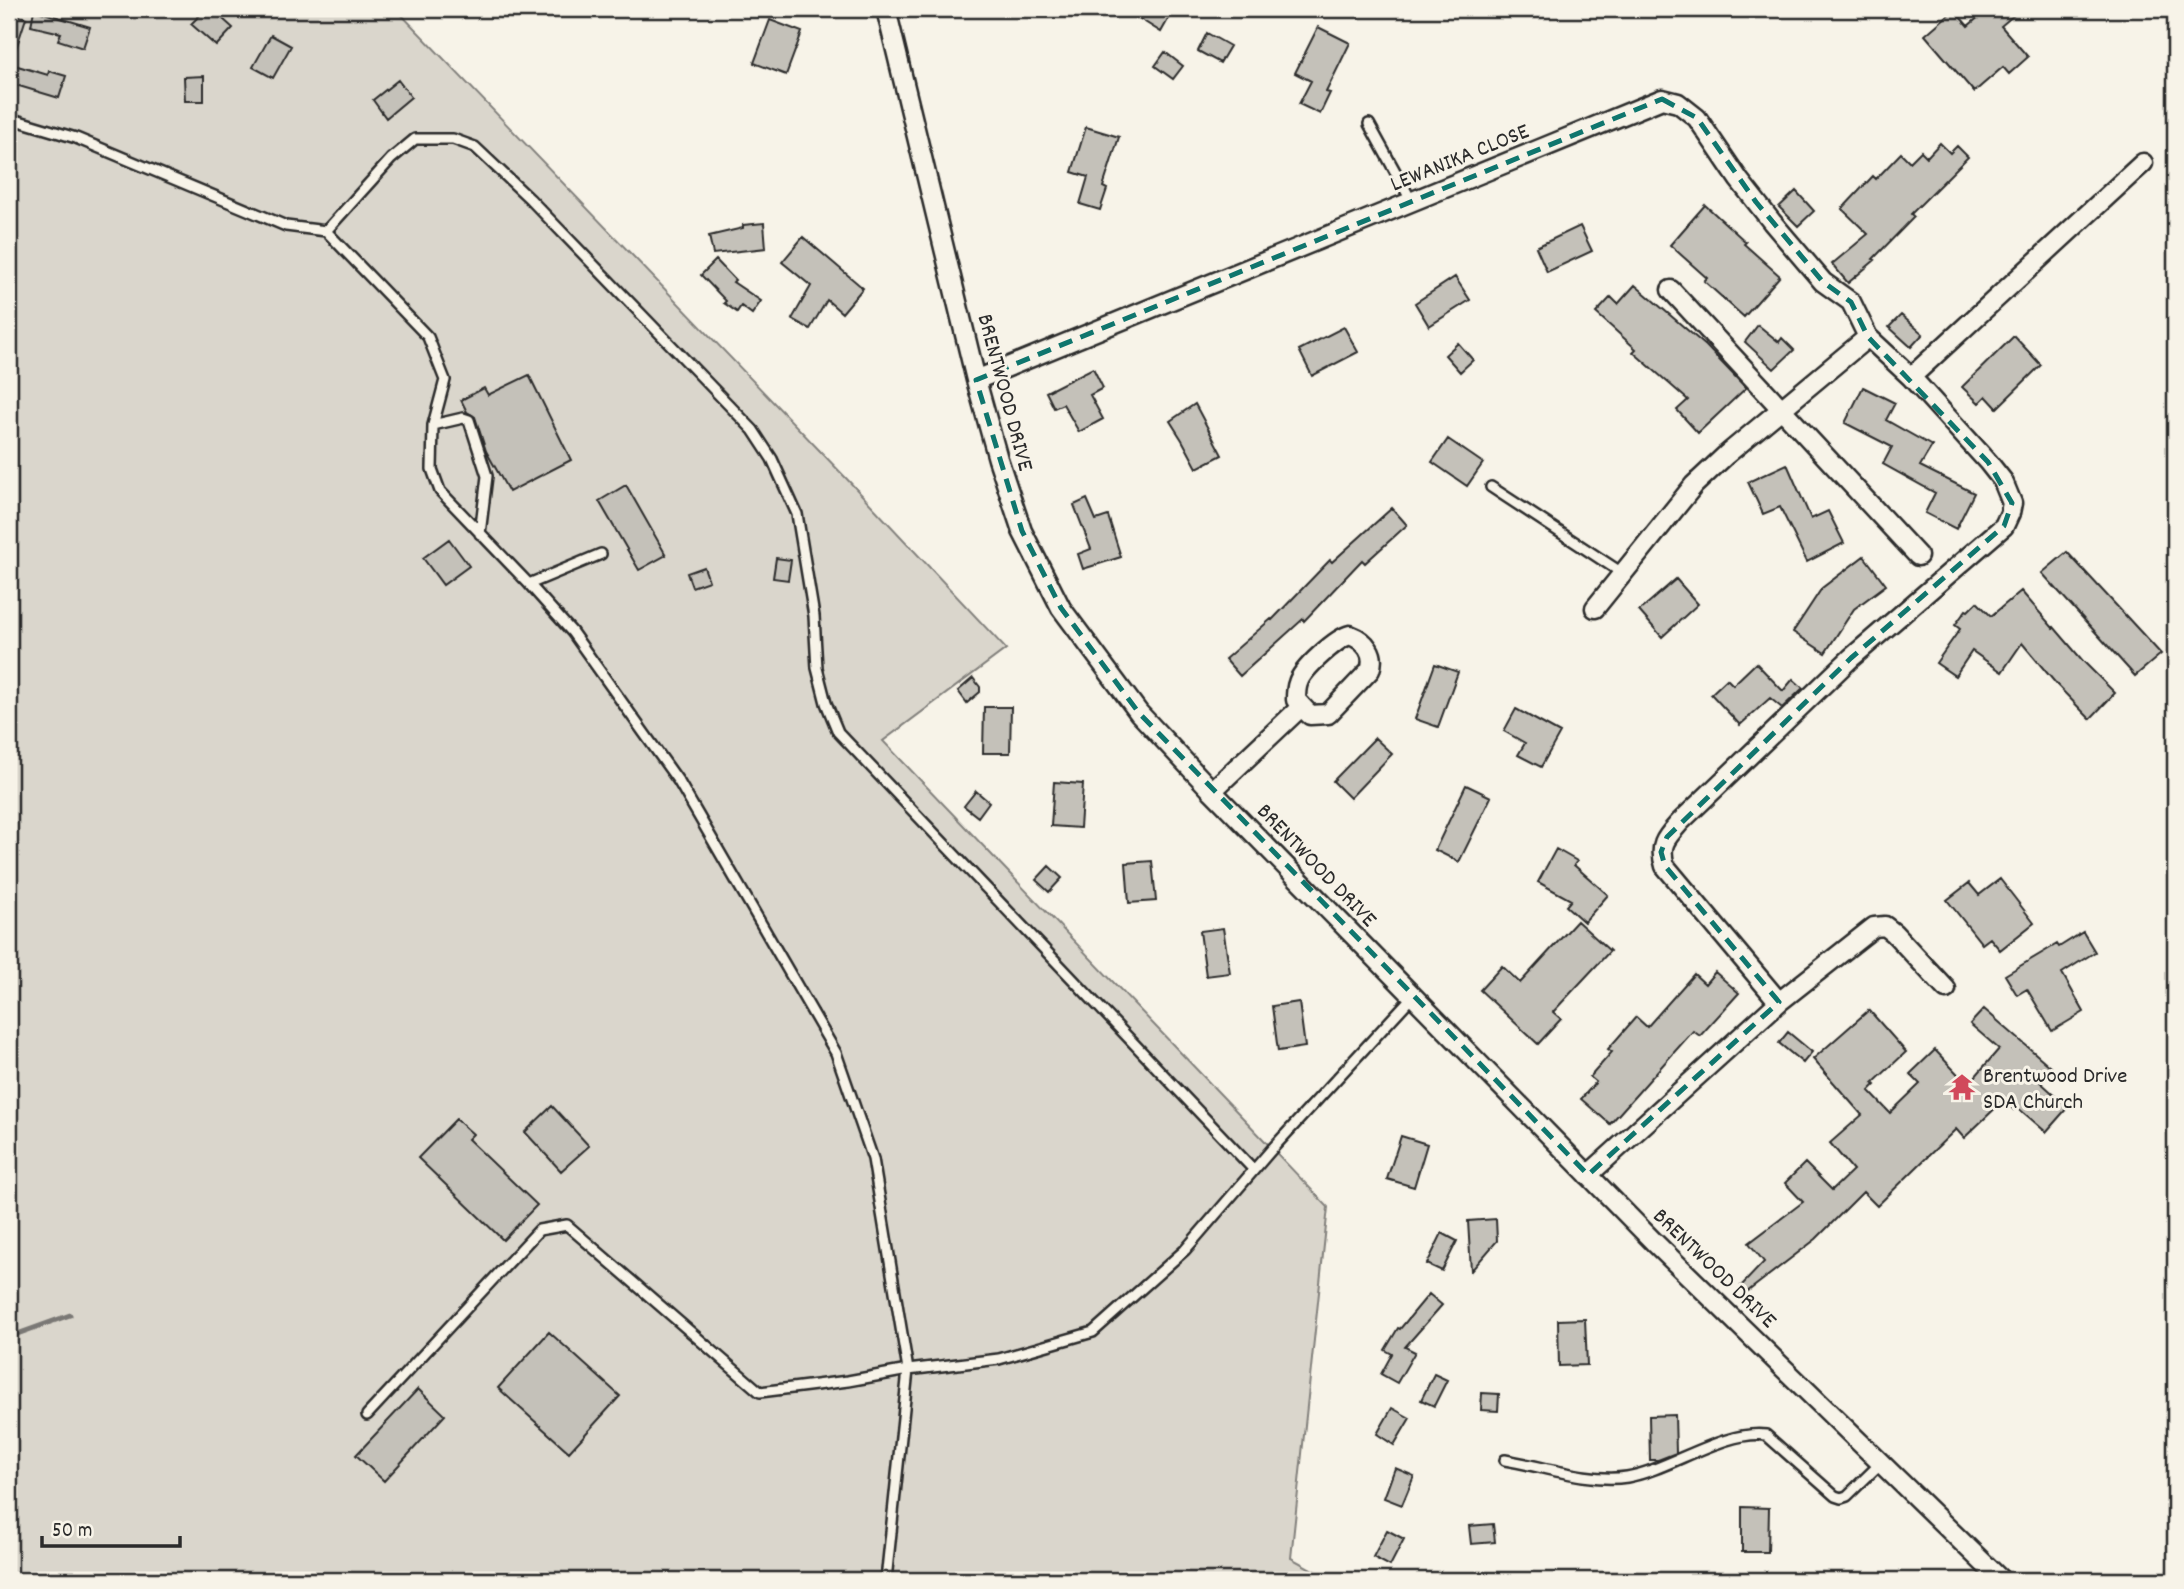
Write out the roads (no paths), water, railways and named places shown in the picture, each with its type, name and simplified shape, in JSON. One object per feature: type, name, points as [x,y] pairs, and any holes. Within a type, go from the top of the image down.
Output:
[{"type":"street","name":"BRENTWOOD DRIVE","points":[[886,9],[976,380],[998,458],[1022,531],[1061,608],[1139,713],[1412,998],[1654,1242],[2001,1580]]},
{"type":"street","name":"LEWANIKA CLOSE","points":[[976,380],[1662,99],[1678,103],[1697,118],[1756,202],[1823,282],[1851,302],[1868,337]]},
{"type":"street","points":[[1911,377],[2143,163]]},
{"type":"street","points":[[1671,289],[1784,408],[1918,556]]},
{"type":"street","points":[[1595,608],[1694,485],[1868,337],[1911,377],[2003,481],[2012,503],[2004,526],[1851,658],[1667,837],[1661,852],[1665,866],[1779,1002]]},
{"type":"street","points":[[1350,635],[1358,638],[1371,652],[1374,661],[1370,670],[1328,714],[1310,715],[1301,707],[1296,700],[1296,692],[1302,674],[1342,637],[1350,635]]},
{"type":"street","points":[[1212,791],[1301,707]]},
{"type":"street","points":[[1588,1175],[1779,1002],[1874,927],[1885,926],[1894,933],[1946,989]]},
{"type":"lane","points":[[9,118],[76,138],[286,226],[326,231],[428,337],[445,380],[433,425],[432,469],[440,491],[572,632],[679,782],[836,1053],[873,1158],[908,1370],[886,1580]]},
{"type":"lane","points":[[1369,124],[1412,202]]},
{"type":"lane","points":[[326,231],[391,159],[415,139],[453,139],[475,147],[530,198],[753,430],[772,459],[797,514],[814,616],[817,668],[826,703],[838,732],[1254,1170]]},
{"type":"lane","points":[[433,425],[463,418],[469,420],[487,476],[480,534]]},
{"type":"lane","points":[[1491,487],[1622,573]]},
{"type":"lane","points":[[529,584],[601,554]]},
{"type":"lane","points":[[367,1415],[538,1230],[566,1224],[760,1392],[999,1359],[1093,1332],[1185,1250],[1254,1170],[1412,998]]},
{"type":"lane","points":[[1505,1460],[1600,1478],[1617,1478],[1643,1473],[1690,1453],[1753,1433],[1766,1435],[1835,1496],[1841,1498],[1847,1496],[1882,1462]]},
{"type":"waterway","points":[[9,1337],[70,1315]]},
{"type":"place","name":"Brentwood Drive SDA Church","points":[[1962,1087]]}]
